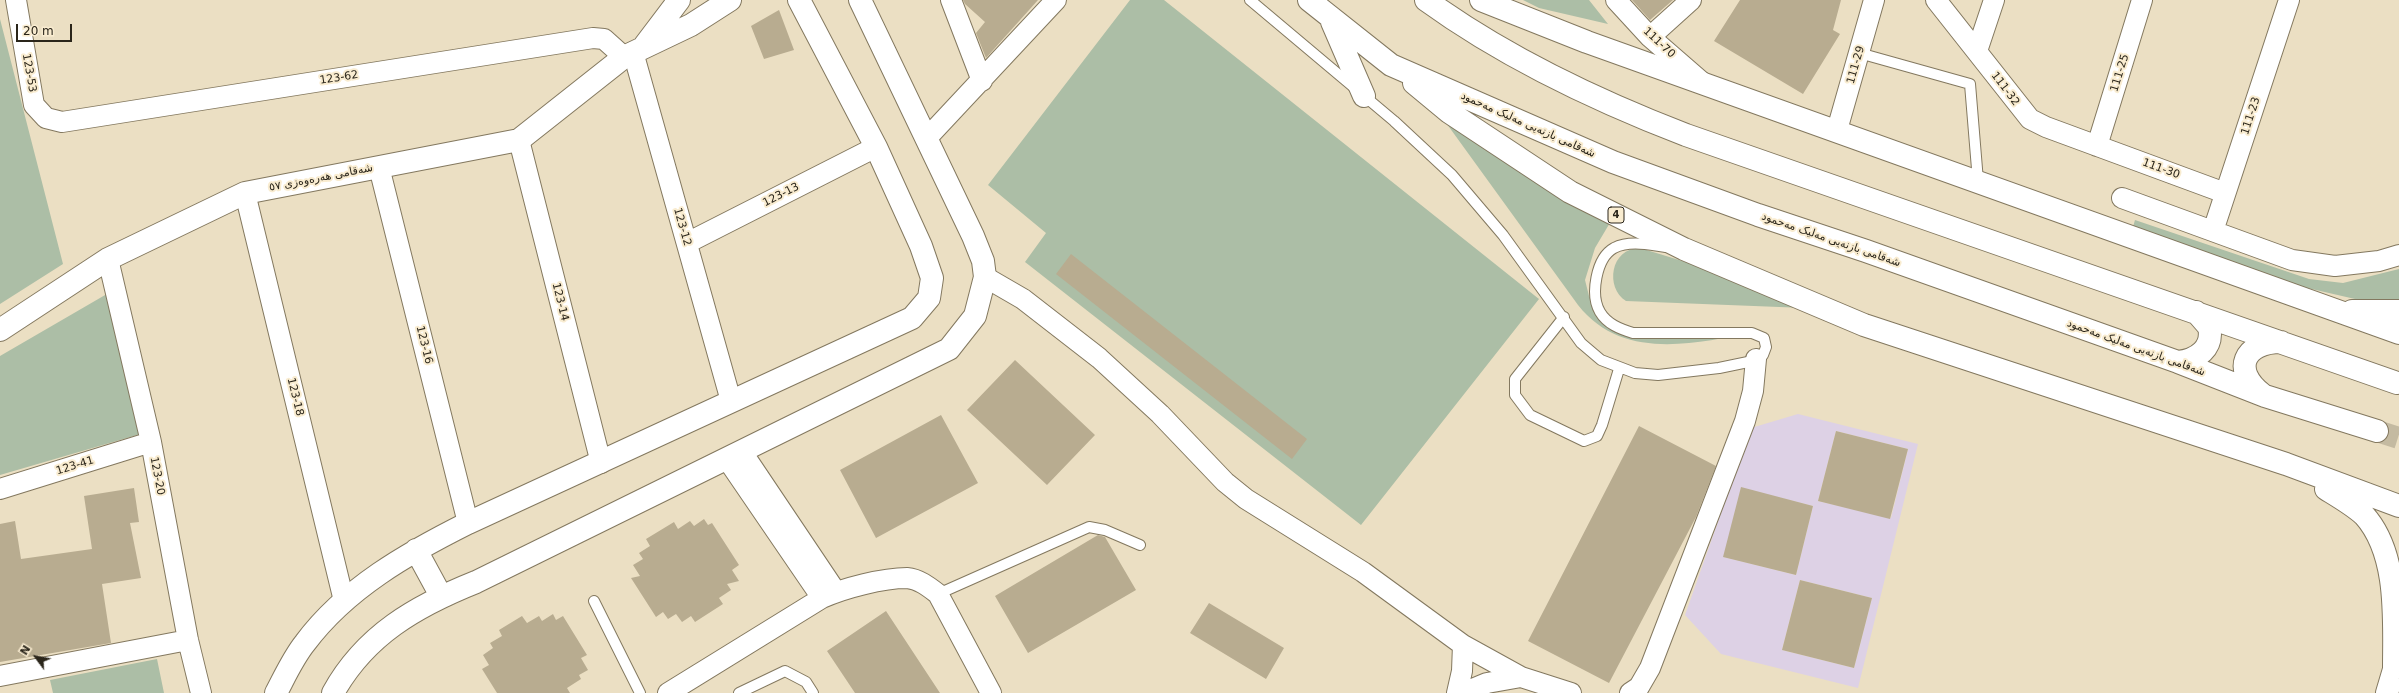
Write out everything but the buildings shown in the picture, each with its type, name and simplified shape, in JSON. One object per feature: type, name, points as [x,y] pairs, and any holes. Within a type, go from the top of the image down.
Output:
[{"type":"main road","name":"شەقامی هەرەوەزی ٥٧","points":[[0,330],[108,259],[246,193],[519,140],[634,51],[691,25],[730,0]]},
{"type":"main road","points":[[276,693],[304,644],[344,601],[416,550],[468,523],[601,463],[731,401],[912,318],[929,298],[932,278],[921,246],[814,9],[799,0]]},
{"type":"main road","points":[[333,693],[355,659],[394,623],[441,596],[476,582],[735,456],[949,349],[975,316],[985,277],[983,261],[973,236],[860,0]]},
{"type":"main road","name":"شەقامی بازنەیی مەلیک مەحمود","points":[[1308,0],[1391,65],[1613,162],[1758,216],[1873,254],[2178,362],[2265,396],[2377,431]]},
{"type":"main road","points":[[1426,0],[1504,52],[1639,117],[1686,135],[2396,382]]},
{"type":"main road","points":[[1481,0],[1579,39],[1837,130],[2399,333]]},
{"type":"main road","name":"شەقامی هەرەوەزی ٥٧","points":[[634,51],[673,2]]},
{"type":"main road","points":[[673,2],[691,25]]},
{"type":"main road","points":[[1332,20],[1364,96]]},
{"type":"main road","name":"4","points":[[1391,65],[1450,112],[1531,168],[1570,192],[1684,249],[1864,325],[2286,464]]},
{"type":"main road","points":[[2341,312],[2399,311]]},
{"type":"main road","points":[[2178,362],[2196,357],[2208,344],[2209,327],[2196,312]]},
{"type":"main road","points":[[2265,396],[2248,380],[2245,371],[2247,357],[2252,350],[2262,344],[2281,342]]},
{"type":"main road","points":[[2286,464],[2399,506]]},
{"type":"main road","points":[[2286,464],[2352,505],[2365,516],[2382,543],[2392,574],[2397,659],[2387,693]]},
{"type":"main road","points":[[416,550],[441,596]]},
{"type":"street","name":"123-53","points":[[16,0],[34,105],[46,118]]},
{"type":"street","points":[[951,0],[982,81]]},
{"type":"street","points":[[926,140],[1056,0]]},
{"type":"street","name":"111-70","points":[[1616,0],[1650,37],[1704,83]]},
{"type":"street","points":[[1650,37],[1691,0]]},
{"type":"street","name":"111-29","points":[[1837,130],[1874,0]]},
{"type":"street","name":"111-32","points":[[1936,0],[2030,119],[2097,146]]},
{"type":"street","points":[[1977,51],[1994,0]]},
{"type":"street","name":"111-25","points":[[2097,146],[2142,0]]},
{"type":"street","name":"111-23","points":[[2213,231],[2289,0]]},
{"type":"street","name":"123-62","points":[[46,118],[62,122],[593,38],[604,39],[634,51]]},
{"type":"street","name":"123-12","points":[[634,51],[731,401]]},
{"type":"street","name":"123-14","points":[[519,140],[601,463]]},
{"type":"street","name":"123-13","points":[[687,243],[876,146]]},
{"type":"street","name":"111-30","points":[[2097,146],[2226,193]]},
{"type":"street","name":"123-16","points":[[379,167],[468,523]]},
{"type":"street","name":"123-18","points":[[246,193],[344,601]]},
{"type":"street","points":[[2122,198],[2292,260],[2314,265],[2358,265],[2399,255]]},
{"type":"street","name":"123-20","points":[[108,259],[151,442],[188,640],[201,693]]},
{"type":"street","points":[[985,277],[1045,315],[1099,358],[1160,414],[1225,482],[1246,499],[1363,572],[1463,645],[1521,677],[1571,693]]},
{"type":"street","points":[[1630,693],[1639,686],[1650,668],[1745,421],[1753,391],[1756,359]]},
{"type":"street","name":"123-41","points":[[0,489],[151,442]]},
{"type":"street","points":[[735,456],[829,595]]},
{"type":"street","points":[[668,693],[829,595],[862,585],[909,578],[926,584],[938,594],[991,693]]},
{"type":"street","points":[[0,676],[188,640]]},
{"type":"street","points":[[1457,693],[1462,671],[1463,645]]},
{"type":"street","points":[[1463,693],[1487,683],[1521,677]]},
{"type":"lane","points":[[1250,0],[1424,147],[1478,204],[1564,316],[1581,342],[1601,360],[1619,368],[1658,375],[1718,368],[1756,359],[1763,355],[1766,347],[1764,338],[1757,334],[1633,333],[1620,329],[1608,321],[1600,312],[1595,291],[1596,281],[1602,264],[1613,248],[1629,244],[1684,249]]},
{"type":"lane","points":[[1859,53],[1970,84],[1978,181]]},
{"type":"lane","points":[[1564,316],[1515,379],[1515,395],[1530,415],[1584,441],[1597,436],[1602,426],[1619,368]]},
{"type":"lane","points":[[938,594],[1089,527],[1105,530],[1140,545]]},
{"type":"lane","points":[[594,601],[640,693]]},
{"type":"lane","points":[[739,693],[785,671],[806,682],[813,693]]},
{"type":"shaded area","points":[[1798,414],[1918,444],[1858,688],[1721,654],[1685,615],[1751,428]],"holes":[[[1836,431],[1908,449],[1891,518],[1818,501]],[[1741,488],[1813,506],[1796,575],[1724,557]],[[1800,580],[1872,598],[1854,668],[1782,650]]]},
{"type":"green space","points":[[1130,0],[1164,0],[1539,299],[1361,525],[1025,262],[1046,233],[988,185]]},
{"type":"green space","points":[[1523,0],[1589,0],[1608,24],[1539,8]]},
{"type":"green space","points":[[0,19],[63,264],[0,304]]},
{"type":"green space","points":[[1444,120],[1611,221],[1595,248],[1585,280],[1589,296],[1600,313],[1631,331],[1754,332],[1707,341],[1660,344],[1637,341],[1616,335],[1596,323],[1578,305]]},
{"type":"green space","points":[[2135,220],[2309,279],[2343,283],[2399,269],[2399,299],[2355,299],[2290,284],[2132,230]]},
{"type":"green space","points":[[1640,248],[1702,267],[1805,308],[1626,301],[1619,295],[1615,287],[1613,279],[1614,270],[1617,261],[1622,254],[1630,250]]},
{"type":"green space","points":[[112,291],[144,433],[0,475],[0,356]]},
{"type":"green space","points":[[157,659],[164,693],[53,693],[50,680]]},
{"type":"tunnel","points":[[2377,431],[2399,438]]}]
